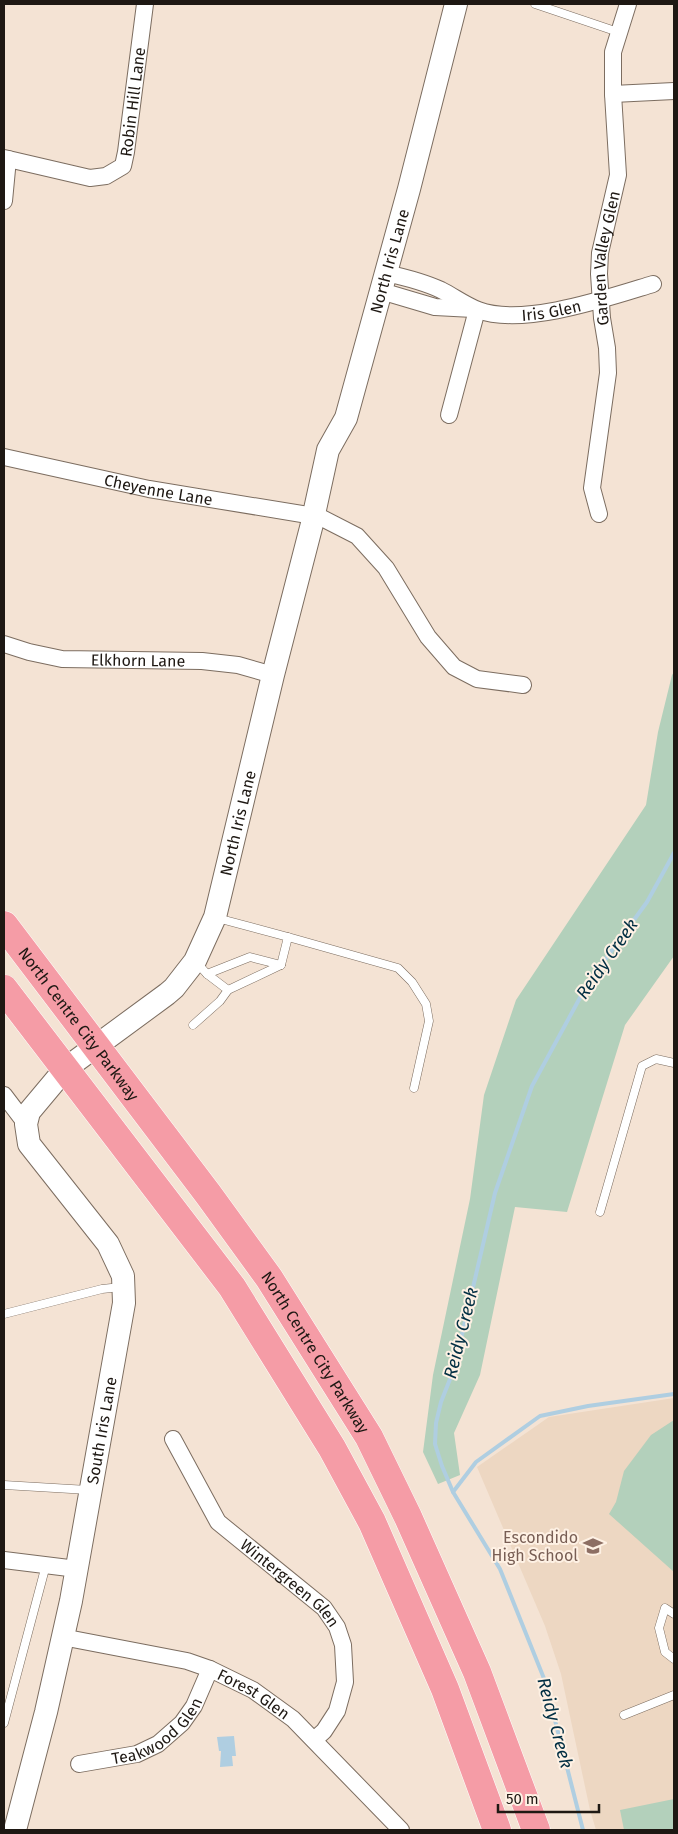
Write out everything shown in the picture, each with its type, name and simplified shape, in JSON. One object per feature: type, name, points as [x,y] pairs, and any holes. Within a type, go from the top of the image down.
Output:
[{"type":"highway","name":"North Centre City Parkway","points":[[4,925],[96,1045],[268,1278],[369,1436],[408,1517],[477,1672],[536,1830]]},
{"type":"highway","name":"North Centre City Parkway","points":[[4,989],[232,1286],[332,1448],[372,1522],[445,1689],[497,1830]]},
{"type":"street","name":"Robin Hill Lane","points":[[6,159],[90,178],[106,176],[123,166],[145,4]]},
{"type":"street","name":"North Iris Lane","points":[[65,1069],[201,968],[314,515],[328,450],[346,418],[409,189],[456,4]]},
{"type":"street","name":"Garden Valley Glen","points":[[599,514],[592,488],[608,373],[599,274],[600,253],[618,175],[613,94],[613,52],[628,4]]},
{"type":"street","points":[[613,94],[674,90]]},
{"type":"street","points":[[4,201],[6,159]]},
{"type":"street","name":"Iris Glen","points":[[383,282],[435,307],[520,316],[601,300],[653,284]]},
{"type":"street","points":[[450,415],[477,310]]},
{"type":"street","name":"Cheyenne Lane","points":[[4,457],[149,489],[314,515],[357,536],[386,568],[428,637],[454,667],[477,679],[523,685]]},
{"type":"street","name":"Elkhorn Lane","points":[[4,644],[62,659],[202,661],[238,665],[273,676]]},
{"type":"street","points":[[26,1124],[29,1112],[65,1069]]},
{"type":"street","points":[[4,1095],[26,1124]]},
{"type":"street","name":"South Iris Lane","points":[[15,1830],[45,1719],[77,1569],[124,1302],[123,1276],[108,1244],[29,1144],[26,1124]]},
{"type":"street","name":"Wintergreen Glen","points":[[173,1439],[218,1522],[324,1608],[337,1627],[343,1645],[346,1682],[337,1711],[324,1731],[314,1740]]},
{"type":"street","points":[[4,1560],[77,1569]]},
{"type":"street","name":"Forest Glen","points":[[62,1637],[186,1661],[210,1669],[253,1690],[293,1719],[401,1830]]},
{"type":"street","name":"Teakwood Glen","points":[[78,1764],[137,1754],[158,1744],[182,1724],[194,1706],[210,1669]]},
{"type":"lane","points":[[535,4],[618,32]]},
{"type":"lane","points":[[215,917],[398,968],[412,982],[426,1004],[429,1021],[414,1088]]},
{"type":"lane","points":[[281,965],[288,937]]},
{"type":"lane","points":[[201,968],[250,957],[281,965]]},
{"type":"lane","points":[[193,1025],[220,1001],[228,990],[281,965]]},
{"type":"lane","points":[[201,968],[228,990]]},
{"type":"lane","points":[[600,1212],[642,1066],[656,1059],[674,1063]]},
{"type":"lane","points":[[4,1314],[102,1289],[123,1287]]},
{"type":"lane","points":[[4,1485],[90,1490]]},
{"type":"lane","points":[[4,1723],[46,1565]]},
{"type":"lane","points":[[674,1614],[666,1608],[659,1628],[665,1652],[674,1659]]},
{"type":"lane","points":[[624,1715],[674,1695]]},
{"type":"shaded area","name":"Escondido High School","points":[[674,1398],[674,1830],[596,1830],[561,1674],[545,1626],[477,1467],[549,1417]]},
{"type":"green space","points":[[674,672],[674,956],[625,1025],[567,1212],[515,1207],[480,1375],[454,1433],[460,1475],[438,1484],[423,1452],[433,1375],[470,1199],[484,1095],[516,1000],[646,805],[658,732]]},
{"type":"green space","points":[[674,1420],[674,1572],[609,1514],[616,1502],[624,1471],[651,1435]]},
{"type":"green space","points":[[674,1799],[674,1830],[624,1830],[620,1810]]},
{"type":"water","points":[[234,1736],[236,1756],[232,1756],[233,1766],[220,1767],[221,1751],[219,1751],[217,1737]]},
{"type":"waterway","name":"Reidy Creek","points":[[583,1830],[545,1681],[500,1569],[453,1492],[442,1466],[435,1444],[436,1423],[441,1402],[454,1369],[495,1193],[532,1086],[588,983],[647,902],[674,853]]},
{"type":"waterway","points":[[453,1492],[476,1462],[540,1416],[588,1406],[674,1394]]},
{"type":"place","name":"Escondido High School","points":[[593,1546]]}]
